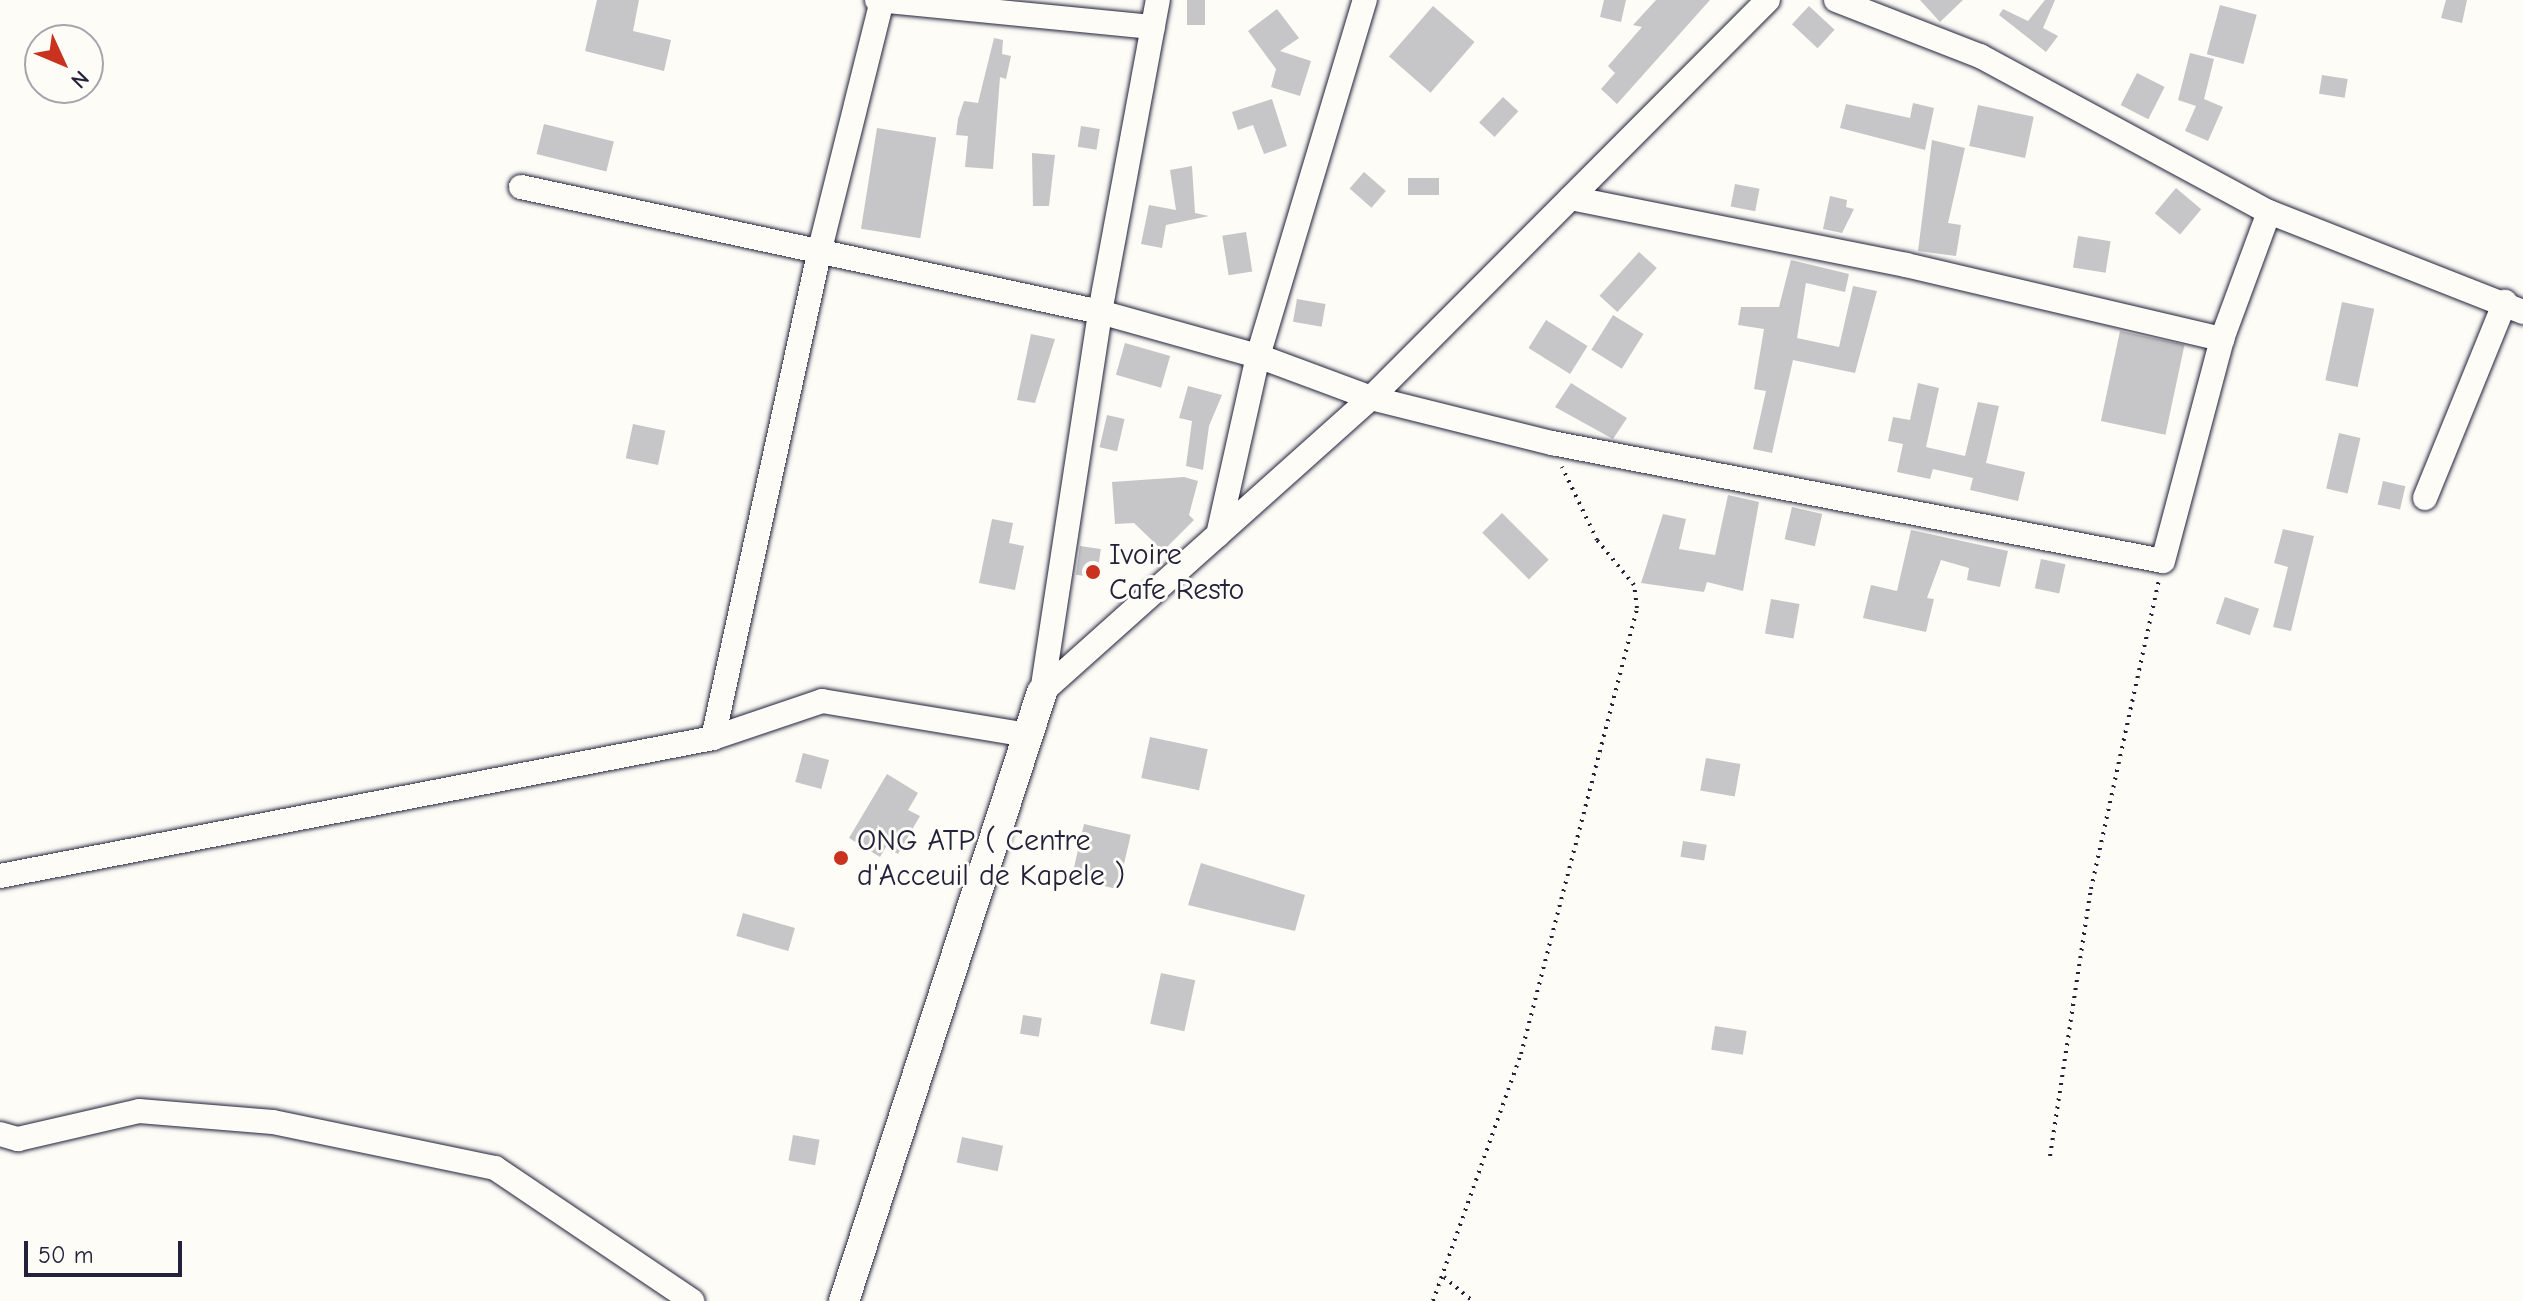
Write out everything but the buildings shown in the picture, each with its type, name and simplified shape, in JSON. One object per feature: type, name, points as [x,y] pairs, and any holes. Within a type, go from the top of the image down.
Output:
[{"type":"street","points":[[713,738],[820,249],[880,0],[1153,27]]},
{"type":"street","points":[[844,1301],[1042,692],[1100,312],[1158,0]]},
{"type":"street","points":[[1218,535],[1258,356],[1365,0]]},
{"type":"street","points":[[1042,692],[1371,398],[1768,0]]},
{"type":"street","points":[[1836,0],[1980,56],[2269,212],[2514,307],[2425,498]]},
{"type":"street","points":[[521,187],[820,249],[1100,312],[1258,356],[1371,398],[1552,443],[2163,561],[2222,339],[2269,212]]},
{"type":"street","points":[[1571,198],[1906,265],[2222,339]]},
{"type":"street","points":[[0,876],[713,738],[822,701],[1028,735]]},
{"type":"street","points":[[0,1134],[18,1139],[139,1111],[273,1122],[495,1168],[692,1301]]},
{"type":"path","points":[[1433,1301],[1521,1054],[1637,608],[1634,585],[1597,540],[1552,443]]},
{"type":"path","points":[[2050,1156],[2091,889],[2163,561]]},
{"type":"path","points":[[1443,1276],[1473,1301]]},
{"type":"place","name":"Ivoire Cafe Resto","points":[[1093,572]]},
{"type":"place","name":"ONG ATP ( Centre d'Acceuil de Kapele )","points":[[841,858]]}]
